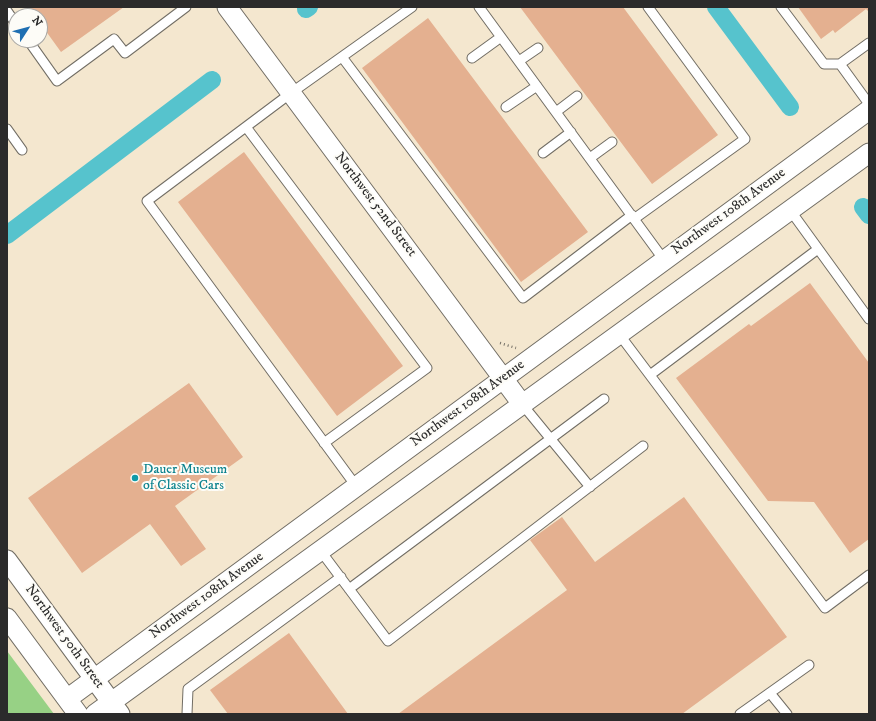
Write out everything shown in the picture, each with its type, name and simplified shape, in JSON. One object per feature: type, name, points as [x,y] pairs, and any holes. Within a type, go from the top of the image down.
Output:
[{"type":"street","name":"Northwest 52nd Street","points":[[227,7],[522,404]]},
{"type":"street","name":"Northwest 108th Avenue","points":[[72,707],[94,679],[869,110]]},
{"type":"street","points":[[95,714],[116,708],[320,550],[869,153]]},
{"type":"street","name":"Northwest 50th Street","points":[[7,560],[116,708]]},
{"type":"street","points":[[7,618],[72,707]]},
{"type":"lane","points":[[34,48],[57,81],[114,39],[125,53],[186,7]]},
{"type":"lane","points":[[356,486],[147,201],[291,93],[412,7]]},
{"type":"lane","points":[[342,57],[523,298],[633,217],[745,139],[648,7]]},
{"type":"lane","points":[[781,7],[824,64],[840,64],[869,43]]},
{"type":"lane","points":[[483,8],[501,37],[664,260]]},
{"type":"lane","points":[[472,58],[501,37]]},
{"type":"lane","points":[[519,61],[538,48]]},
{"type":"lane","points":[[840,64],[869,104]]},
{"type":"lane","points":[[506,107],[537,86]]},
{"type":"lane","points":[[556,112],[577,96]]},
{"type":"lane","points":[[246,127],[427,368],[324,443]]},
{"type":"lane","points":[[7,129],[22,150]]},
{"type":"lane","points":[[543,153],[571,132]]},
{"type":"lane","points":[[590,158],[612,142]]},
{"type":"lane","points":[[790,210],[869,320]]},
{"type":"lane","points":[[650,375],[818,249]]},
{"type":"lane","points":[[619,334],[824,608],[869,575]]},
{"type":"lane","points":[[350,589],[604,399]]},
{"type":"lane","points":[[522,404],[590,486]]},
{"type":"lane","points":[[320,550],[388,641],[643,446]]},
{"type":"lane","points":[[188,714],[188,690],[341,577]]},
{"type":"lane","points":[[740,714],[809,665]]},
{"type":"lane","points":[[770,693],[787,714]]},
{"type":"green space","points":[[7,651],[54,714],[7,714]]},
{"type":"building","points":[[28,7],[124,7],[61,52],[48,34],[48,8]]},
{"type":"building","points":[[520,7],[623,7],[718,135],[652,184]]},
{"type":"building","points":[[798,7],[869,7],[869,12],[866,9],[835,33],[833,30],[821,39]]},
{"type":"building","points":[[428,18],[588,232],[521,282],[362,68]]},
{"type":"building","points":[[244,152],[403,366],[337,416],[178,202]]},
{"type":"building","points":[[810,283],[869,363],[869,539],[850,553],[814,502],[768,501],[676,378],[749,324],[751,326]]},
{"type":"building","name":"Dauer Museum of Classic Cars","points":[[189,383],[243,457],[175,506],[206,549],[181,566],[150,524],[82,573],[28,498]]},
{"type":"building","points":[[684,497],[787,637],[682,714],[398,714],[567,590],[530,540],[562,517],[595,562]]},
{"type":"building","points":[[289,633],[348,714],[228,714],[210,690]]},
{"type":"waterway","points":[[716,7],[790,107]]},
{"type":"waterway","points":[[7,235],[212,80]]},
{"type":"waterway","points":[[863,207],[869,215]]},
{"type":"place","name":"Dauer Museum of Classic Cars","points":[[135,478]]}]
